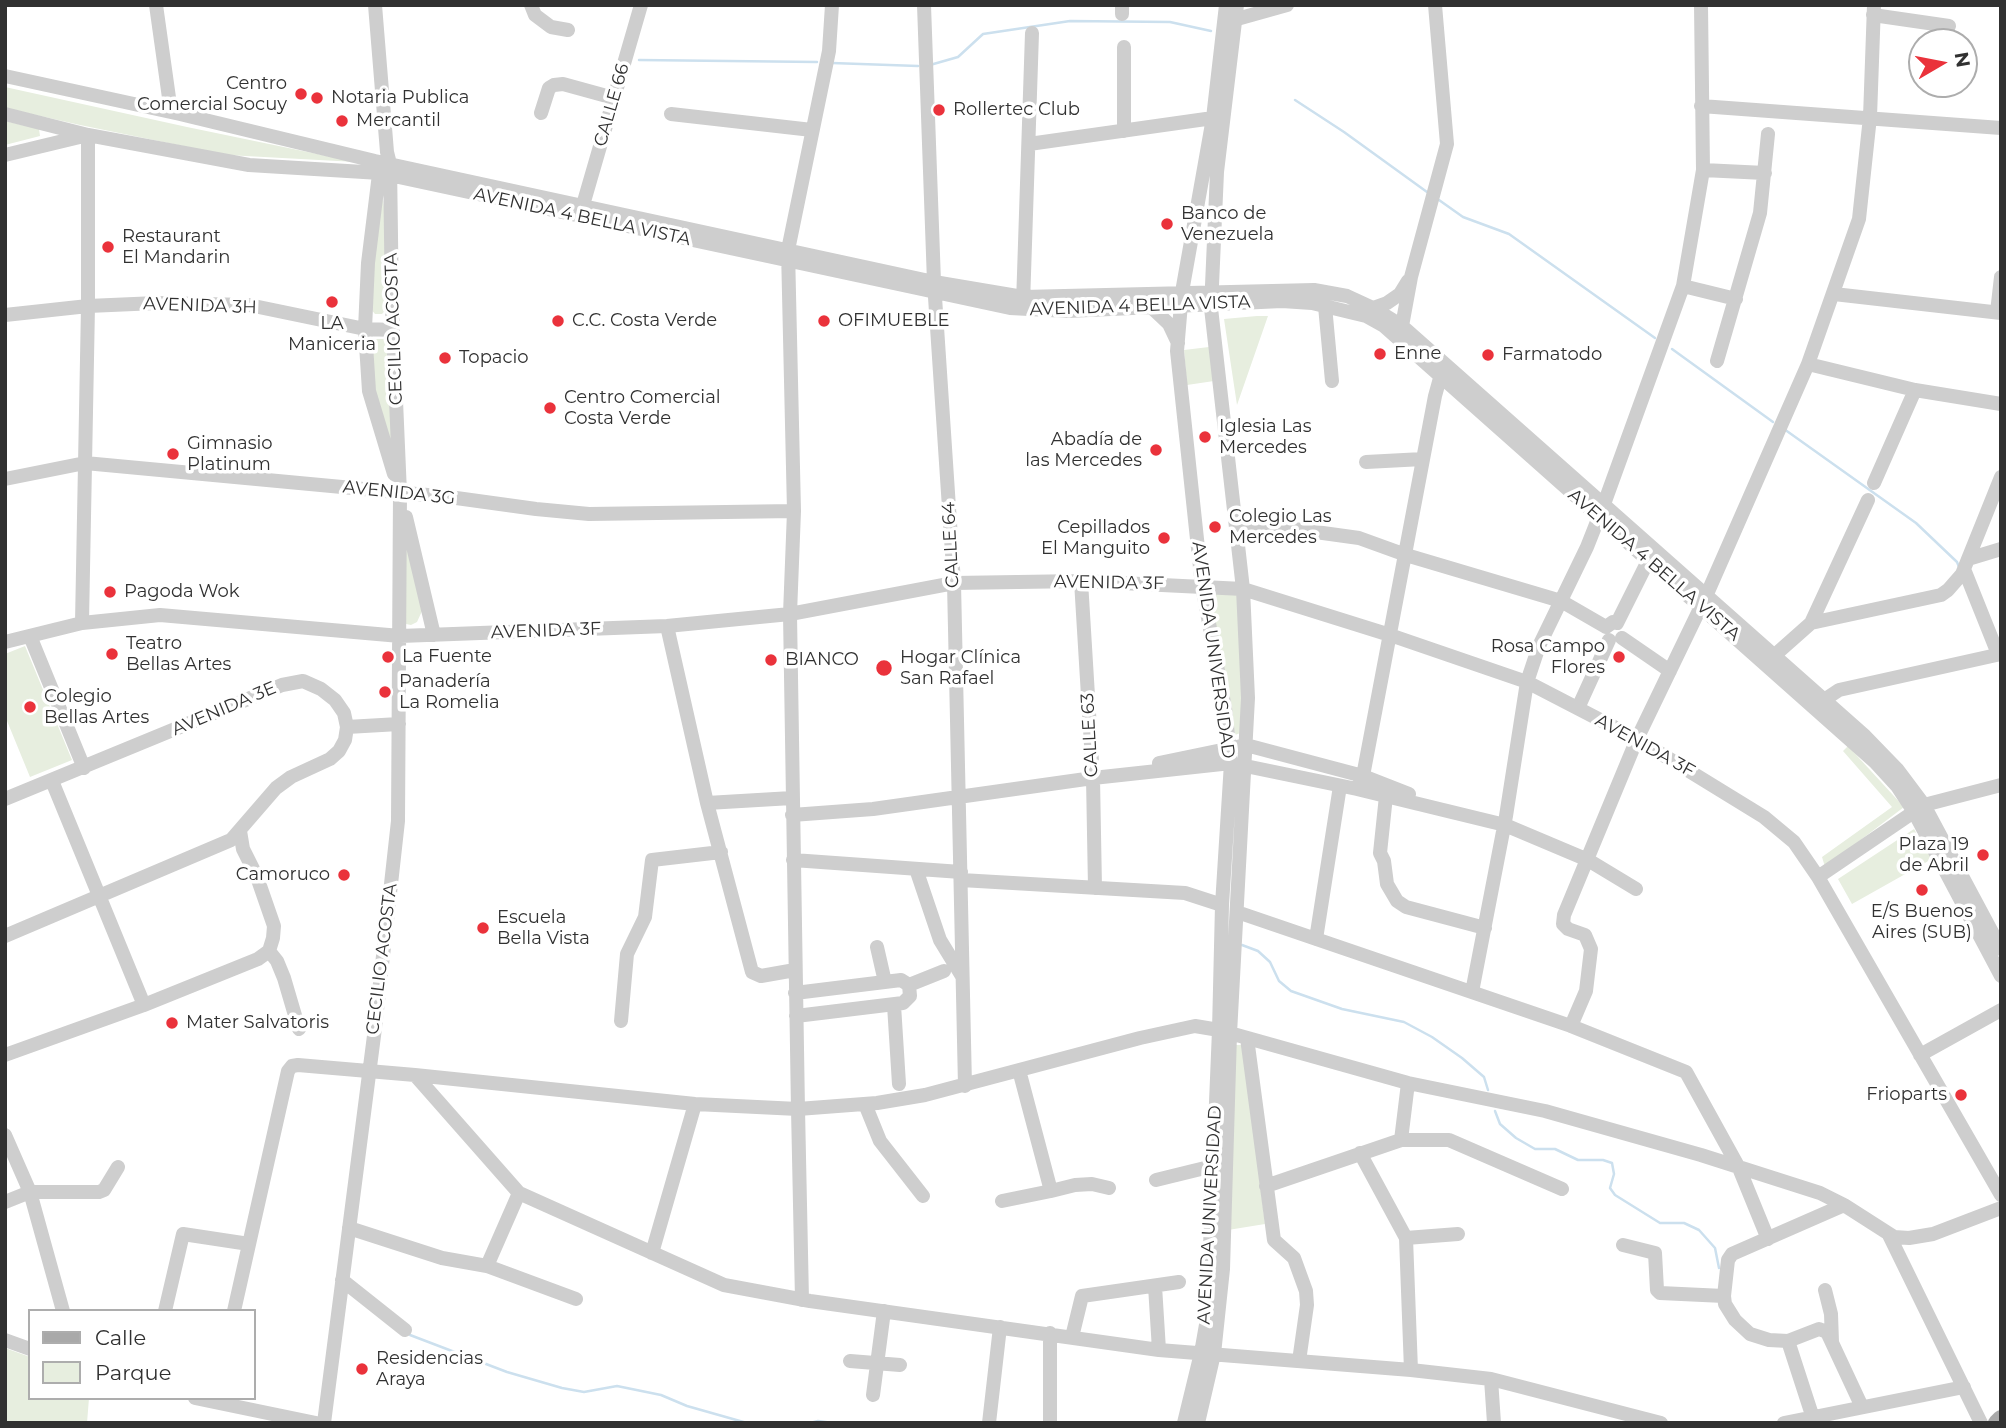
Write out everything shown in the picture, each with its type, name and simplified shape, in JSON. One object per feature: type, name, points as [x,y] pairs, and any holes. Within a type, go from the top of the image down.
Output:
[{"type":"street","points":[[156,5],[171,113]]},
{"type":"street","points":[[375,5],[386,165]]},
{"type":"street","points":[[531,5],[535,15],[544,23],[568,30]]},
{"type":"street","name":"CALLE 66","points":[[583,205],[641,5]]},
{"type":"street","points":[[802,1300],[792,815],[790,614],[794,511],[788,255],[829,51],[830,5]]},
{"type":"street","name":"CALLE 64","points":[[924,5],[934,287],[954,583],[965,1086]]},
{"type":"street","name":"AVENIDA UNIVERSIDAD","points":[[1184,1423],[1208,1353],[1213,1166],[1237,912],[1238,764],[1229,747],[1225,708],[1202,586],[1177,351],[1182,298],[1213,118],[1226,5]]},
{"type":"street","points":[[1237,12],[1287,5]]},
{"type":"street","points":[[1402,326],[1411,277],[1447,144],[1435,5]]},
{"type":"street","points":[[1472,992],[1505,825],[1527,682],[1539,646],[1602,510],[1683,286],[1703,170],[1700,106],[1701,5]]},
{"type":"street","points":[[1571,1026],[1586,991],[1591,949],[1585,934],[1568,929],[1563,924],[1564,915],[1637,739],[1704,600],[1808,364],[1860,219],[1870,117],[1873,10],[1949,26]]},
{"type":"street","name":"AVENIDA UNIVERSIDAD","points":[[1198,1423],[1223,1269],[1225,1032],[1222,905],[1238,764],[1246,745],[1248,698],[1243,589],[1212,298],[1217,172],[1237,12]]},
{"type":"street","points":[[1023,303],[1031,33]]},
{"type":"street","points":[[1124,47],[1124,131]]},
{"type":"street","name":"AVENIDA 4 BELLA VISTA","points":[[5,76],[386,165],[934,287],[1068,311],[1150,306],[1182,298]]},
{"type":"street","points":[[541,113],[549,88],[554,85],[563,84],[614,98]]},
{"type":"street","points":[[1700,106],[2001,128]]},
{"type":"street","name":"AVENIDA 4 BELLA VISTA","points":[[5,114],[88,135],[249,165],[386,165],[583,205],[788,255]]},
{"type":"street","points":[[671,114],[812,130]]},
{"type":"street","points":[[1029,144],[1213,118]]},
{"type":"street","points":[[1717,361],[1760,213],[1768,134]]},
{"type":"street","points":[[5,155],[88,135],[88,306],[82,623]]},
{"type":"street","name":"CECILIO ACOSTA","points":[[324,1423],[398,821],[400,493],[386,165]]},
{"type":"street","name":"CECILIO ACOSTA","points":[[386,165],[368,263],[365,329],[369,391],[400,493]]},
{"type":"street","points":[[1703,170],[1765,173]]},
{"type":"street","points":[[1373,308],[1400,294],[1411,277]]},
{"type":"street","points":[[1834,294],[1999,312],[2001,277]]},
{"type":"street","points":[[1683,286],[1736,299]]},
{"type":"street","name":"AVENIDA 4 BELLA VISTA","points":[[1212,298],[1314,290],[1347,296],[1402,326],[1445,373]]},
{"type":"street","name":"AVENIDA 4 BELLA VISTA","points":[[1023,303],[1182,298],[1282,301],[1325,306],[1366,316],[1384,326],[1445,373],[1818,703],[1865,736],[1897,769],[2001,948]]},
{"type":"street","name":"AVENIDA 3H","points":[[5,314],[157,303],[249,305],[365,329],[393,330]]},
{"type":"street","points":[[1150,306],[1169,324],[1178,343]]},
{"type":"street","points":[[1325,306],[1332,381]]},
{"type":"street","points":[[366,309],[370,315],[384,317],[392,308]]},
{"type":"street","points":[[1808,364],[1915,390],[2001,404]]},
{"type":"street","points":[[1360,782],[1423,459],[1445,373]]},
{"type":"street","points":[[1874,483],[1915,390]]},
{"type":"street","points":[[1366,462],[1423,459]]},
{"type":"street","name":"AVENIDA 3G","points":[[5,479],[85,463],[589,514],[794,511]]},
{"type":"street","points":[[1811,623],[1941,595],[1955,584],[1966,564],[2001,477]]},
{"type":"street","points":[[400,493],[434,635]]},
{"type":"street","points":[[1770,660],[1811,623],[1868,500]]},
{"type":"street","points":[[1236,521],[1359,538],[1406,555],[1560,601],[1614,632],[1670,671]]},
{"type":"street","points":[[1966,564],[2001,549]]},
{"type":"street","points":[[1578,708],[1652,554]]},
{"type":"street","points":[[1818,703],[1839,690],[1999,654],[1966,564]]},
{"type":"street","name":"AVENIDA 3F","points":[[5,642],[82,623],[160,615],[400,636],[667,626],[790,614],[954,583],[1081,581],[1243,589],[1527,682],[1637,739],[1764,817],[1794,842],[1818,877],[2001,1195]]},
{"type":"street","name":"CALLE 63","points":[[1081,581],[1093,778],[1095,888]]},
{"type":"street","points":[[667,626],[707,803],[752,972],[761,976],[795,970]]},
{"type":"street","points":[[30,636],[84,768]]},
{"type":"street","name":"AVENIDA 3E","points":[[5,799],[282,685],[303,681],[321,689],[335,700],[346,720]]},
{"type":"street","points":[[5,936],[232,840],[276,788],[290,777],[330,759],[339,751],[345,740],[346,720],[399,724]]},
{"type":"street","points":[[1093,778],[1246,745],[1453,812]]},
{"type":"street","points":[[792,815],[873,809],[1093,778],[1238,764],[1340,786],[1360,782],[1386,796],[1505,825],[1588,860],[1636,889]]},
{"type":"street","points":[[52,781],[144,1005]]},
{"type":"street","points":[[1818,877],[1919,809],[2001,785]]},
{"type":"street","points":[[1315,939],[1340,786]]},
{"type":"street","points":[[1386,796],[1380,853],[1384,861],[1387,884],[1397,901],[1406,908],[1485,928]]},
{"type":"street","points":[[707,803],[792,798]]},
{"type":"street","name":"AVENIDA 4 BELLA VISTA","points":[[1919,809],[2001,976]]},
{"type":"street","points":[[5,1054],[144,1005],[258,959],[269,951],[274,938],[274,926],[257,877],[243,849],[240,831]]},
{"type":"street","points":[[621,1021],[627,954],[645,917],[652,860],[721,852]]},
{"type":"street","points":[[793,860],[915,869],[961,876],[1095,888],[1185,893],[1222,905]]},
{"type":"street","points":[[915,869],[940,940],[963,977]]},
{"type":"street","points":[[1237,912],[1571,1026],[1686,1072],[1739,1168],[1768,1239]]},
{"type":"street","points":[[877,947],[885,982]]},
{"type":"street","points":[[269,951],[277,961],[284,978],[299,1029]]},
{"type":"street","points":[[795,993],[885,982],[901,981],[909,985],[944,971]]},
{"type":"street","points":[[796,1016],[894,1004],[908,1000],[909,985]]},
{"type":"street","points":[[894,1004],[899,1084]]},
{"type":"street","points":[[1920,1055],[2001,1010]]},
{"type":"street","points":[[234,1309],[288,1071],[292,1066],[299,1065],[415,1074],[695,1104],[798,1109],[865,1104],[925,1095],[1187,1026],[1225,1032],[1408,1083],[1545,1111],[1701,1155],[1820,1194],[1844,1205],[1894,1237],[1909,1238],[1933,1234],[2001,1208]]},
{"type":"street","points":[[1247,1038],[1274,1240],[1294,1258],[1306,1291],[1307,1305],[1300,1361]]},
{"type":"street","points":[[1019,1070],[1051,1191]]},
{"type":"street","points":[[415,1074],[519,1192],[724,1285],[802,1300],[1158,1350],[1491,1379],[1661,1423]]},
{"type":"street","points":[[1401,1140],[1408,1083]]},
{"type":"street","points":[[652,1253],[695,1104]]},
{"type":"street","points":[[865,1104],[880,1141],[923,1196]]},
{"type":"street","points":[[5,1135],[30,1192],[62,1309]]},
{"type":"street","points":[[1266,1186],[1401,1140],[1449,1140],[1562,1189]]},
{"type":"street","points":[[1360,1153],[1406,1238],[1411,1370]]},
{"type":"street","points":[[1156,1180],[1213,1166]]},
{"type":"street","points":[[5,1202],[30,1192],[99,1192],[104,1190],[118,1167]]},
{"type":"street","points":[[1002,1201],[1074,1185],[1092,1184],[1109,1188]]},
{"type":"street","points":[[487,1266],[519,1192]]},
{"type":"street","points":[[1844,1205],[1729,1257],[1724,1296],[1725,1304],[1735,1320],[1750,1334],[1769,1340],[1788,1340],[1819,1329],[1827,1332],[1862,1407]]},
{"type":"street","points":[[349,1228],[442,1258],[487,1266],[576,1298]]},
{"type":"street","points":[[1888,1233],[1981,1423]]},
{"type":"street","points":[[165,1309],[183,1234],[249,1244]]},
{"type":"street","points":[[1406,1238],[1458,1234]]},
{"type":"street","points":[[1623,1245],[1655,1253],[1658,1292],[1724,1296]]},
{"type":"street","points":[[342,1280],[405,1330]]},
{"type":"street","points":[[1072,1337],[1082,1296],[1179,1283]]},
{"type":"street","points":[[1155,1286],[1158,1350]]},
{"type":"street","points":[[1825,1290],[1831,1314],[1832,1343]]},
{"type":"street","points":[[873,1395],[884,1311]]},
{"type":"street","points":[[989,1423],[1000,1327]]},
{"type":"street","points":[[1050,1334],[1050,1423]]},
{"type":"street","points":[[5,1340],[28,1348]]},
{"type":"street","points":[[1788,1340],[1813,1418]]},
{"type":"street","points":[[850,1361],[900,1365]]},
{"type":"street","points":[[1491,1379],[1494,1423]]},
{"type":"street","points":[[1784,1423],[1964,1387]]},
{"type":"street","points":[[215,1401],[316,1423]]},
{"type":"green space","points":[[5,87],[356,162],[227,155],[80,125],[5,108]]},
{"type":"green space","points":[[5,121],[39,129],[40,136],[5,145]]},
{"type":"green space","points":[[382,193],[386,222],[389,306],[382,314],[375,314],[369,307]]},
{"type":"green space","points":[[1268,316],[1237,405],[1224,319]]},
{"type":"green space","points":[[370,339],[388,339],[392,453],[373,390]]},
{"type":"green space","points":[[1209,347],[1214,381],[1187,385],[1184,350]]},
{"type":"green space","points":[[403,527],[422,611],[417,622],[411,625],[406,624]]},
{"type":"green space","points":[[1202,586],[1243,589],[1243,732],[1235,735]]},
{"type":"green space","name":"Colegio Bellas Artes","points":[[25,646],[72,760],[30,777],[5,716],[5,654]]},
{"type":"green space","points":[[1848,746],[1904,807],[1825,867],[1822,857],[1892,807],[1843,751]]},
{"type":"green space","points":[[1914,829],[1932,859],[1852,904],[1838,879]]},
{"type":"green space","points":[[1235,1045],[1243,1045],[1265,1224],[1228,1230]]},
{"type":"green space","points":[[5,1348],[28,1356],[28,1400],[89,1400],[87,1423],[5,1423]]},
{"type":"waterway","points":[[930,65],[958,57],[983,34],[1070,21],[1170,22],[1211,31]]},
{"type":"waterway","points":[[639,60],[817,62]]},
{"type":"waterway","points":[[832,63],[918,66]]},
{"type":"waterway","points":[[1295,100],[1427,192]]},
{"type":"waterway","points":[[1439,200],[1463,217],[1509,234],[1655,338]]},
{"type":"waterway","points":[[1672,349],[1773,422]]},
{"type":"waterway","points":[[1784,429],[1916,523],[1959,567]]},
{"type":"waterway","points":[[1242,945],[1258,951],[1270,962],[1279,981],[1291,991],[1342,1009],[1404,1022],[1432,1037],[1484,1077],[1488,1090]]},
{"type":"waterway","points":[[1495,1111],[1500,1124],[1535,1149],[1555,1149],[1578,1160],[1603,1160],[1612,1163],[1614,1174],[1610,1188],[1615,1195],[1660,1223],[1684,1223],[1699,1230],[1715,1248],[1719,1268]]},
{"type":"waterway","points":[[410,1335],[507,1372],[562,1388],[584,1392],[617,1386],[661,1395],[687,1406],[747,1423]]},
{"type":"waterway","points":[[810,1423],[833,1423]]},
{"type":"place","name":"Centro Comercial Socuy","points":[[301,94]]},
{"type":"place","name":"Notaria Publica","points":[[317,98]]},
{"type":"place","name":"Rollertec Club","points":[[939,110]]},
{"type":"place","name":"Mercantil","points":[[342,121]]},
{"type":"place","name":"Banco de Venezuela","points":[[1167,224]]},
{"type":"place","name":"Restaurant El Mandarin","points":[[108,247]]},
{"type":"place","name":"LA Maniceria","points":[[332,302]]},
{"type":"place","name":"C.C. Costa Verde","points":[[558,321]]},
{"type":"place","name":"OFIMUEBLE","points":[[824,321]]},
{"type":"place","name":"Enne","points":[[1380,354]]},
{"type":"place","name":"Farmatodo","points":[[1488,355]]},
{"type":"place","name":"Topacio","points":[[445,358]]},
{"type":"place","name":"Centro Comercial Costa Verde","points":[[550,408]]},
{"type":"place","name":"Iglesia Las Mercedes","points":[[1205,437]]},
{"type":"place","name":"Abadía de las Mercedes","points":[[1156,450]]},
{"type":"place","name":"Gimnasio Platinum","points":[[173,454]]},
{"type":"place","name":"Colegio Las Mercedes","points":[[1215,527]]},
{"type":"place","name":"Cepillados El Manguito","points":[[1164,538]]},
{"type":"place","name":"Pagoda Wok","points":[[110,592]]},
{"type":"place","name":"Teatro Bellas Artes","points":[[112,654]]},
{"type":"place","name":"La Fuente","points":[[388,657]]},
{"type":"place","name":"Rosa Campo Flores","points":[[1619,657]]},
{"type":"place","name":"BIANCO","points":[[771,660]]},
{"type":"place","name":"Hogar Clínica San Rafael","points":[[884,668]]},
{"type":"place","name":"Panadería La Romelia","points":[[385,692]]},
{"type":"place","name":"Colegio Bellas Artes","points":[[30,707]]},
{"type":"place","name":"Plaza 19 de Abril","points":[[1983,855]]},
{"type":"place","name":"Camoruco","points":[[344,875]]},
{"type":"place","name":"E/S Buenos Aires (SUB)","points":[[1922,890]]},
{"type":"place","name":"Escuela Bella Vista","points":[[483,928]]},
{"type":"place","name":"Mater Salvatoris","points":[[172,1023]]},
{"type":"place","name":"Frioparts","points":[[1961,1095]]},
{"type":"place","name":"Residencias Araya","points":[[362,1369]]}]
